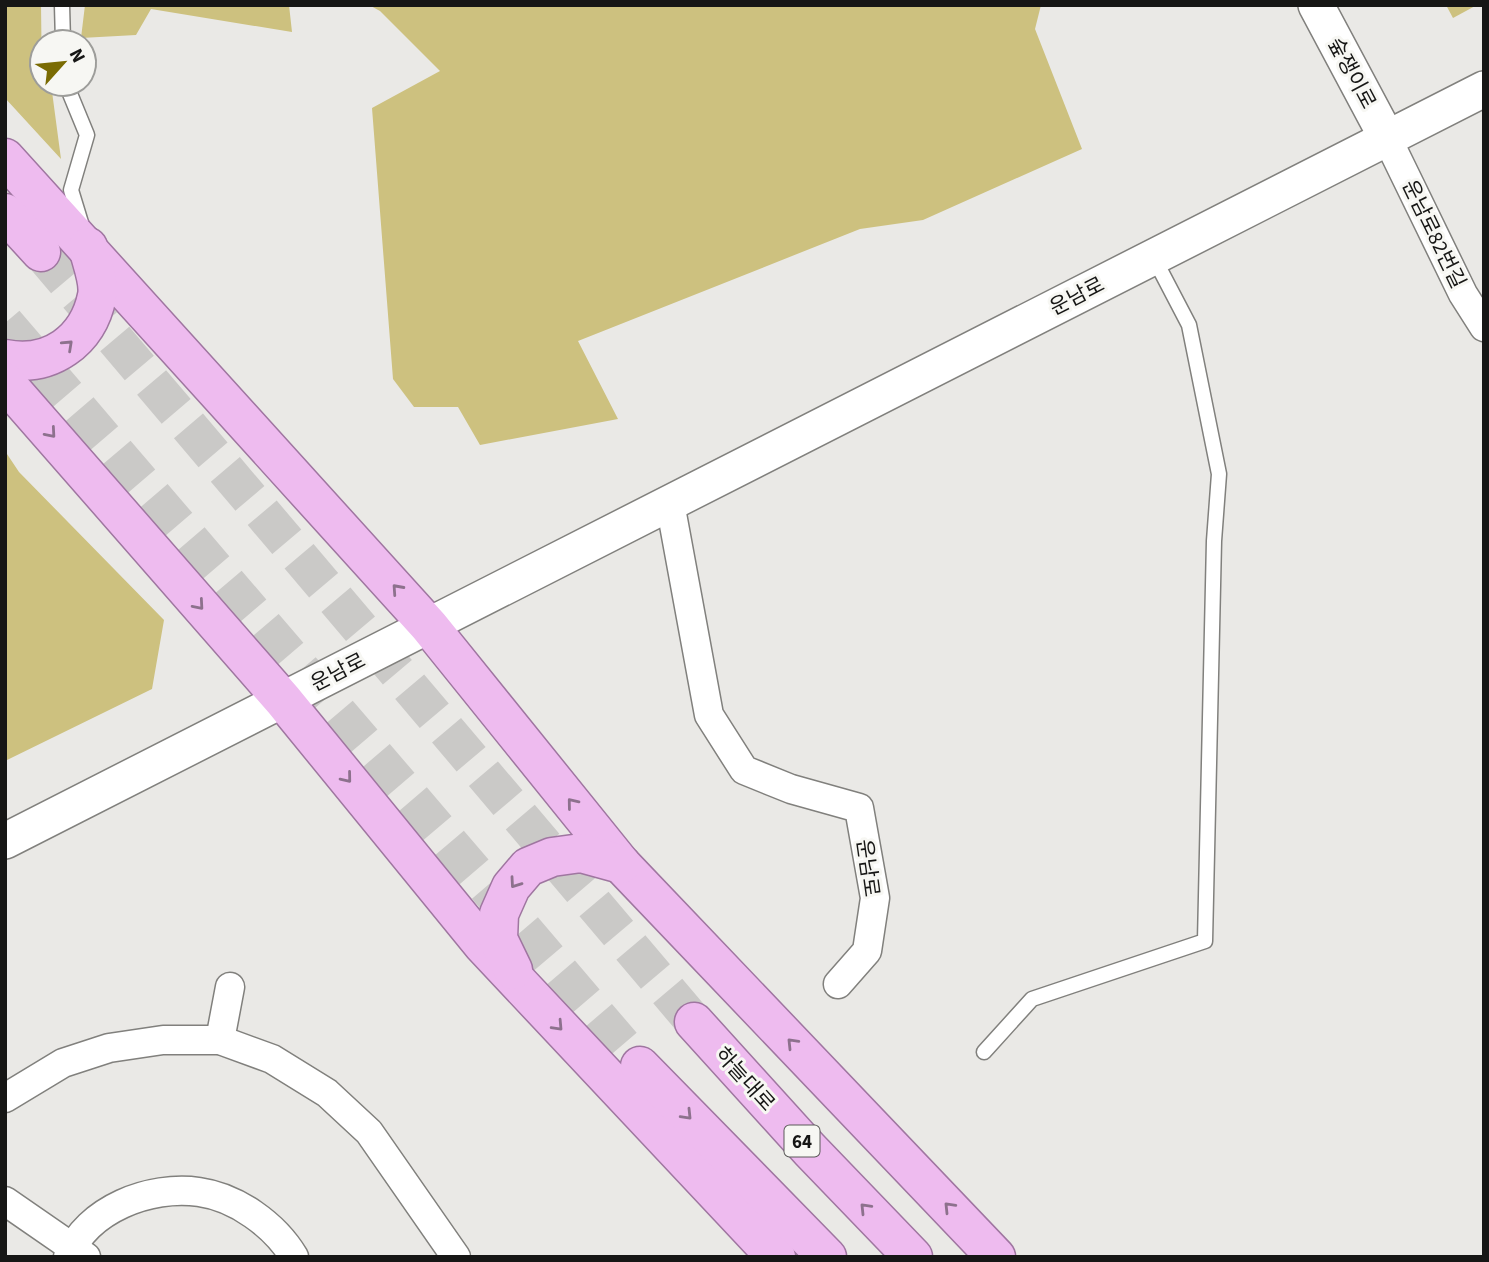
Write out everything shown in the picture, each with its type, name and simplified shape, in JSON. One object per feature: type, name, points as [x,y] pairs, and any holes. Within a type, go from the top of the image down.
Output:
[{"type":"highway","points":[[5,158],[429,625],[621,864],[996,1257]]},
{"type":"highway","points":[[5,213],[41,252]]},
{"type":"highway","points":[[5,359],[35,362],[61,352],[83,331],[98,294],[88,247]]},
{"type":"highway","points":[[5,382],[283,700],[483,945],[776,1257]]},
{"type":"highway","points":[[520,986],[498,939],[499,914],[511,887],[528,867],[552,857],[581,853],[621,864]]},
{"type":"highway","name":"하늘대로","points":[[694,1022],[810,1150],[913,1257]]},
{"type":"highway","points":[[640,1066],[827,1257]]},
{"type":"street","name":"숲쟁이로","points":[[1316,5],[1388,140]]},
{"type":"street","name":"운남로","points":[[5,841],[1484,89]]},
{"type":"street","name":"운남로82번길","points":[[1388,140],[1464,294],[1484,327]]},
{"type":"street","name":"운남로","points":[[670,503],[709,715],[744,770],[791,789],[859,808],[875,898],[867,951],[838,984]]},
{"type":"street","points":[[220,1040],[230,987]]},
{"type":"street","points":[[5,1098],[63,1063],[109,1048],[163,1040],[220,1040],[272,1059],[327,1093],[369,1132],[456,1257]]},
{"type":"street","points":[[5,1202],[75,1253],[103,1213],[146,1195],[199,1192],[249,1210],[287,1245],[294,1257]]},
{"type":"lane","points":[[62,5],[63,28]]},
{"type":"lane","points":[[72,98],[87,135],[71,190],[88,247]]},
{"type":"lane","points":[[984,1052],[1032,999],[1205,941],[1214,541],[1219,474],[1189,325],[1154,258]]},
{"type":"shaded area","points":[[5,5],[41,5],[41,28],[28,28],[28,98],[53,98],[61,159],[5,98]]},
{"type":"shaded area","points":[[85,5],[289,5],[292,32],[151,9],[136,35],[98,37],[98,28],[82,28]]},
{"type":"shaded area","points":[[369,5],[1041,5],[1035,29],[1082,149],[923,220],[860,229],[578,341],[618,419],[480,445],[458,407],[414,407],[393,379],[372,108],[440,71],[380,11]]},
{"type":"shaded area","points":[[1446,5],[1477,5],[1453,18]]},
{"type":"shaded area","points":[[5,451],[19,472],[164,620],[152,689],[5,761]]},
{"type":"tunnel","points":[[41,252],[694,1022]]},
{"type":"tunnel","points":[[5,323],[640,1066]]}]
